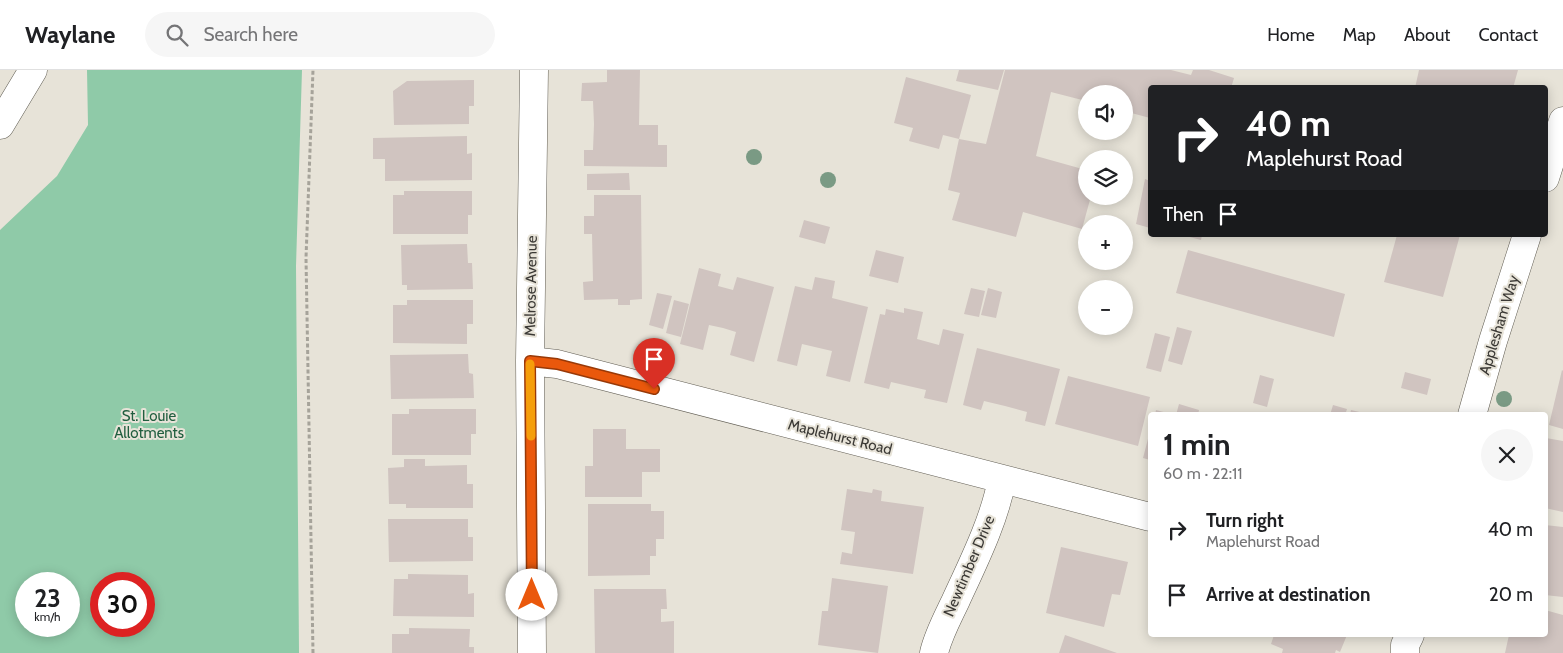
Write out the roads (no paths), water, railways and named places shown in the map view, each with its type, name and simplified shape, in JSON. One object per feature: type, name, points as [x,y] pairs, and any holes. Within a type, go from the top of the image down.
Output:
[{"type":"street","points":[[0,125],[33,70]]},
{"type":"street","name":"Melrose Avenue","points":[[532,653],[530,361],[534,70]]},
{"type":"street","points":[[1548,168],[1563,121]]},
{"type":"street","name":"Applesham Way","points":[[1473,412],[1526,237]]},
{"type":"street","name":"Maplehurst Road","points":[[530,361],[557,364],[1148,516]]},
{"type":"street","name":"Newtimber Drive","points":[[934,653],[941,632],[971,567],[999,495],[1002,479]]},
{"type":"park label","name":"St. Louie Allotments","points":[[149,424]]}]
